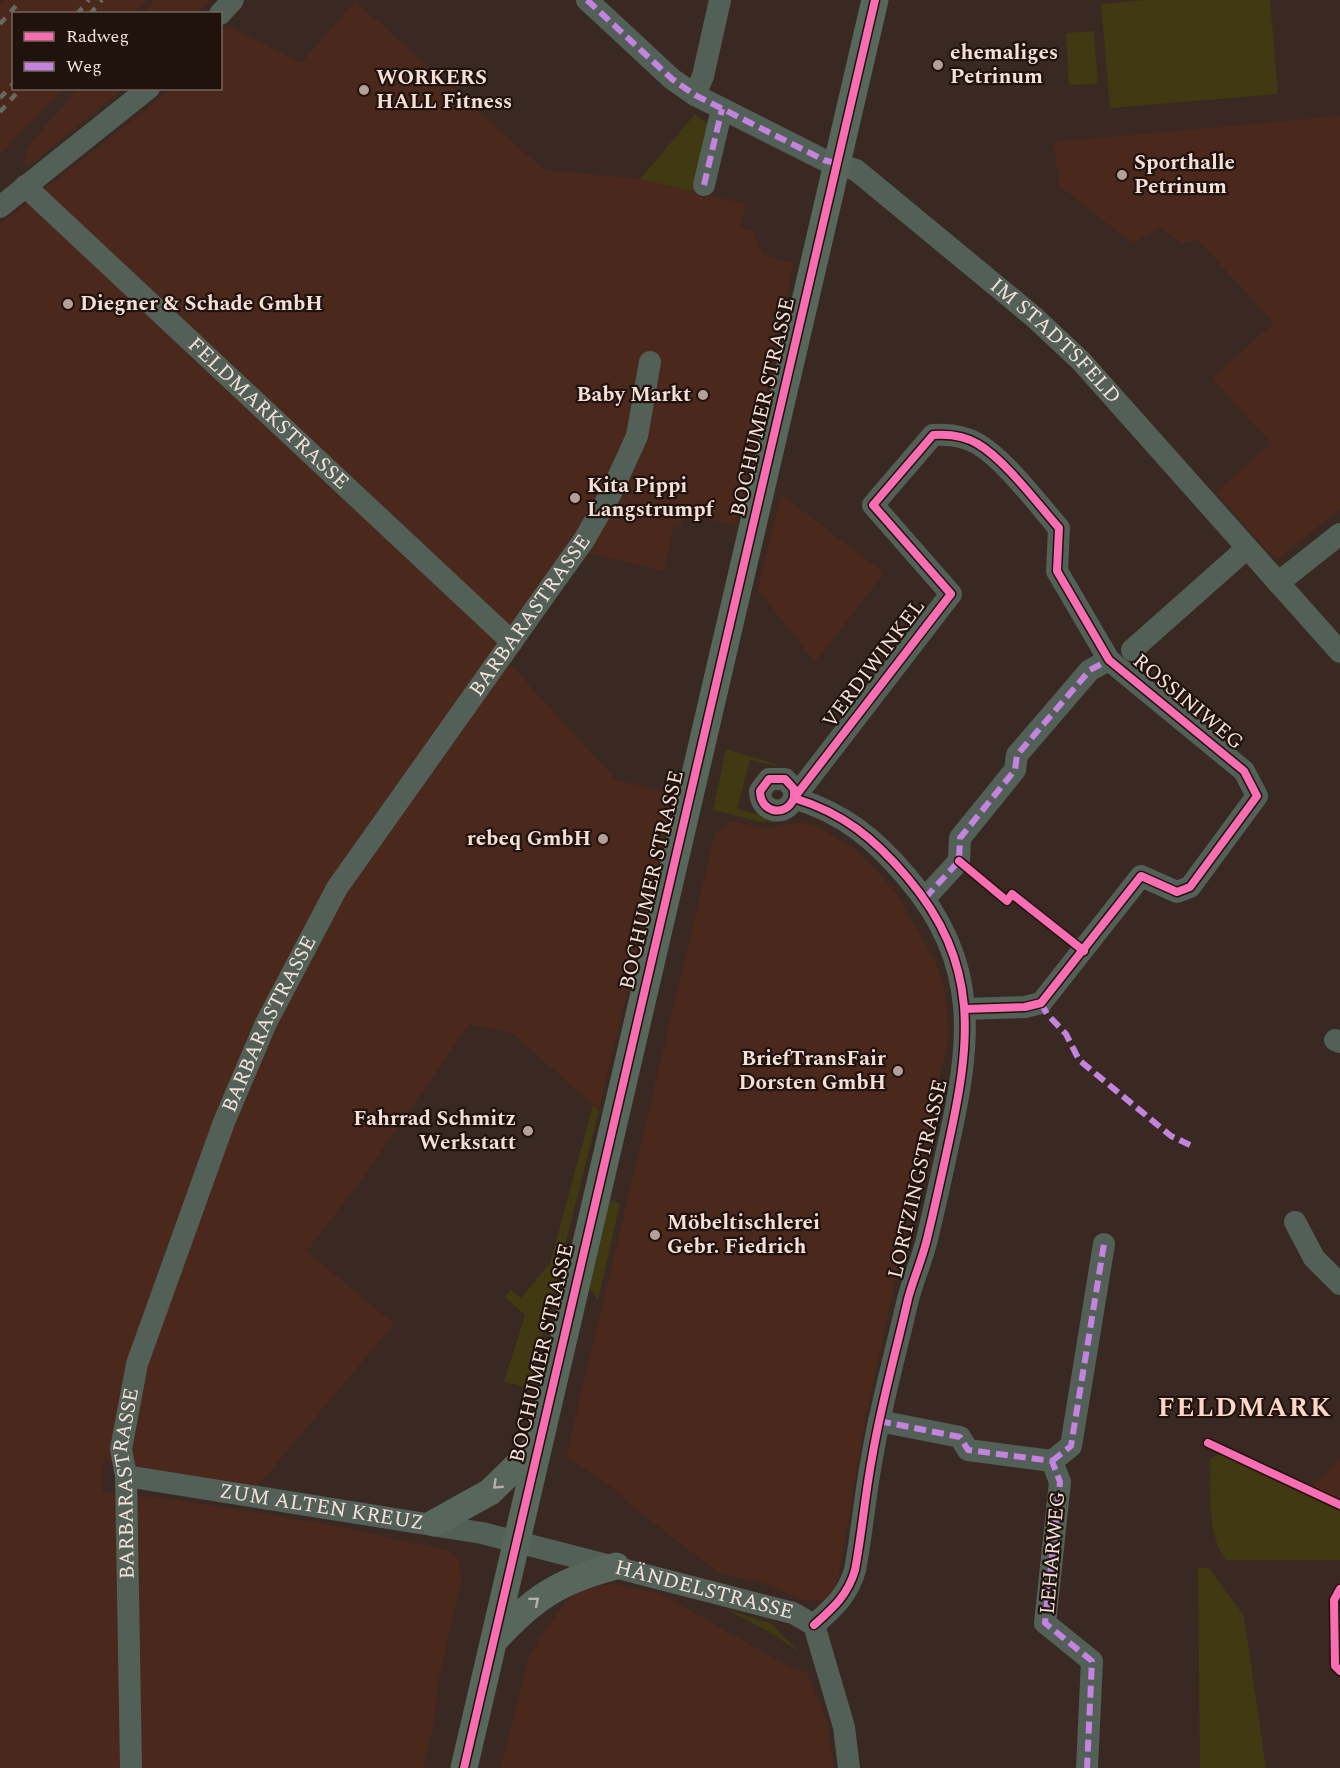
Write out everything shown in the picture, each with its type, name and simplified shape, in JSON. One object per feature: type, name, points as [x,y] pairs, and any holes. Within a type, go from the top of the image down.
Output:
[{"type":"main road","name":"BOCHUMER STRASSE","points":[[464,1768],[875,0]]},
{"type":"main road","points":[[434,1523],[490,1492],[540,1444]]},
{"type":"main road","points":[[493,1642],[542,1595],[586,1574],[616,1566]]},
{"type":"street","points":[[222,12],[233,0]]},
{"type":"street","name":"IM STADTSFELD","points":[[587,0],[672,79],[695,95],[824,160],[856,170],[1034,317],[1081,361],[1340,651]]},
{"type":"street","points":[[695,95],[703,76],[720,0]]},
{"type":"street","points":[[0,207],[146,90]]},
{"type":"street","points":[[704,185],[722,109]]},
{"type":"street","name":"FELDMARKSTRASSE","points":[[25,186],[512,642]]},
{"type":"street","name":"BARBARASTRASSE","points":[[131,1768],[126,1476],[121,1449],[137,1364],[224,1122],[266,1023],[337,888],[584,540],[611,493],[637,436],[650,362]]},
{"type":"street","name":"VERDIWINKEL","points":[[794,798],[951,594],[873,505],[933,435],[949,434],[978,443],[1007,470],[1059,528],[1057,571],[1109,660]]},
{"type":"street","points":[[1278,583],[1340,534]]},
{"type":"street","points":[[1132,650],[1247,548]]},
{"type":"street","name":"ROSSINIWEG","points":[[925,898],[958,861],[960,838],[1015,770],[1017,755],[1090,670],[1109,660],[1244,771],[1257,796],[1190,887],[1177,892],[1141,876],[1077,961],[1041,1003],[1025,1007],[965,1009]]},
{"type":"street","name":"LORTZINGSTRASSE","points":[[794,798],[814,804],[848,821],[872,840],[925,898],[943,929],[956,962],[965,1009],[965,1057],[953,1121],[925,1245],[915,1270],[879,1420],[851,1586],[842,1599],[814,1625]]},
{"type":"street","points":[[1295,1222],[1314,1258],[1340,1284]]},
{"type":"street","name":"LEHARWEG","points":[[879,1420],[960,1437],[968,1450],[1052,1461],[1071,1446],[1104,1244]]},
{"type":"street","name":"LEHARWEG","points":[[1052,1461],[1060,1482],[1045,1623],[1092,1661],[1087,1768]]},
{"type":"street","name":"ZUM ALTEN KREUZ","points":[[126,1476],[434,1523],[517,1541]]},
{"type":"street","name":"HÄNDELSTRASSE","points":[[517,1541],[778,1607],[814,1625],[844,1727],[849,1768]]},
{"type":"shaded area","points":[[4,0],[147,0],[136,12],[12,12],[12,90],[62,90],[0,154],[0,4]]},
{"type":"shaded area","points":[[154,0],[210,0],[198,12],[144,12]]},
{"type":"shaded area","points":[[1146,0],[1270,0],[1278,94],[1110,108],[1101,4]]},
{"type":"shaded area","points":[[355,1],[544,170],[640,179],[746,204],[740,228],[753,231],[763,255],[794,263],[736,526],[691,515],[690,520],[683,519],[681,526],[674,525],[664,571],[587,553],[510,664],[616,780],[674,794],[599,1110],[512,1033],[469,1024],[365,1175],[307,1251],[394,1324],[251,1494],[126,1476],[104,1457],[102,1492],[178,1500],[327,1524],[449,1551],[459,1561],[462,1579],[439,1678],[434,1721],[424,1768],[0,1768],[0,224],[168,90],[222,90],[222,31],[227,25],[301,63]]},
{"type":"shaded area","points":[[1094,31],[1098,84],[1069,85],[1066,33]]},
{"type":"shaded area","points":[[77,90],[121,90],[26,169],[24,157],[27,147]]},
{"type":"shaded area","points":[[695,114],[710,126],[695,192],[640,179]]},
{"type":"shaded area","points":[[1340,116],[1340,509],[1276,560],[1216,493],[1271,443],[1212,378],[1274,323],[1197,239],[1182,243],[1159,228],[1133,244],[1060,186],[1053,142]]},
{"type":"shaded area","points":[[781,494],[884,573],[815,662],[758,590]]},
{"type":"shaded area","points":[[726,749],[776,764],[776,766],[750,760],[737,809],[777,819],[777,822],[760,822],[713,810]]},
{"type":"shaded area","points":[[733,821],[764,829],[802,822],[820,828],[855,849],[896,892],[936,964],[943,981],[947,1011],[948,1041],[866,1415],[838,1581],[833,1595],[822,1601],[800,1599],[764,1583],[719,1573],[629,1504],[620,1493],[566,1457],[715,833]]},
{"type":"shaded area","points":[[593,1105],[599,1111],[529,1388],[504,1382],[525,1315],[505,1297],[511,1290],[521,1298],[550,1263]]},
{"type":"shaded area","points":[[613,1201],[620,1204],[598,1300],[589,1287],[606,1203]]},
{"type":"shaded area","points":[[1221,1453],[1340,1509],[1340,1560],[1226,1560],[1215,1538],[1210,1498],[1210,1459]]},
{"type":"shaded area","points":[[1340,1458],[1340,1500],[1312,1487]]},
{"type":"shaded area","points":[[1198,1568],[1209,1568],[1244,1616],[1266,1768],[1200,1768]]},
{"type":"shaded area","points":[[613,1584],[659,1593],[790,1667],[807,1672],[828,1724],[834,1768],[500,1768],[529,1657],[542,1634],[572,1594],[585,1587]]},
{"type":"shaded area","points":[[725,1609],[772,1624],[800,1653],[773,1634]]},
{"type":"railway","points":[[0,24],[21,0]]},
{"type":"railway","points":[[79,12],[89,0]]},
{"type":"railway","points":[[92,12],[102,0]]},
{"type":"railway","points":[[0,98],[12,85]]},
{"type":"railway","points":[[0,112],[19,90]]},
{"type":"marked path","points":[[587,0],[672,79],[695,95],[824,160],[838,164]]},
{"type":"marked path","points":[[704,185],[722,109]]},
{"type":"marked path","points":[[925,898],[959,861],[960,838],[1015,770],[1017,755],[1090,670],[1109,660]]},
{"type":"marked path","points":[[1041,1003],[1047,1014],[1066,1034],[1079,1060],[1171,1136],[1190,1145]]},
{"type":"marked path","points":[[1052,1461],[1071,1446],[1104,1244]]},
{"type":"marked path","points":[[879,1421],[960,1437],[968,1450],[1052,1461],[1060,1482],[1045,1623],[1092,1661],[1087,1768]]},
{"type":"cycle path","points":[[464,1768],[875,0]]},
{"type":"cycle path","points":[[814,1625],[844,1594],[855,1570],[880,1418],[908,1299],[926,1243],[956,1108],[965,1038],[964,1005],[959,973],[948,941],[931,909],[895,863],[870,839],[843,819],[794,798],[794,789],[785,779],[769,779],[760,791],[764,804],[769,808],[780,810],[790,804],[794,798],[951,594],[873,505],[933,435],[956,436],[978,444],[999,460],[1020,483],[1059,528],[1057,571],[1109,660],[1244,771],[1257,796],[1190,887],[1177,892],[1141,876],[1041,1003],[1025,1007],[965,1009]]},
{"type":"cycle path","points":[[959,861],[1007,901],[1012,894],[1084,951]]},
{"type":"cycle path","points":[[1208,1443],[1340,1505]]},
{"type":"cycle path","points":[[1340,1589],[1334,1600],[1335,1666],[1340,1671]]},
{"type":"place","name":"ehemaliges Petrinum","points":[[938,65]]},
{"type":"place","name":"WORKERS HALL Fitness","points":[[364,90]]},
{"type":"place","name":"Sporthalle Petrinum","points":[[1122,175]]},
{"type":"place","name":"Diegner & Schade GmbH","points":[[68,304]]},
{"type":"place","name":"Baby Markt","points":[[703,395]]},
{"type":"place","name":"Kita Pippi Langstrumpf","points":[[575,498]]},
{"type":"place","name":"rebeq GmbH","points":[[603,839]]},
{"type":"place","name":"BriefTransFair Dorsten GmbH","points":[[898,1071]]},
{"type":"place","name":"Fahrrad Schmitz Werkstatt","points":[[528,1131]]},
{"type":"place","name":"Möbeltischlerei Gebr. Fiedrich","points":[[655,1235]]},
{"type":"district","name":"FELDMARK","points":[[1245,1408]]}]
